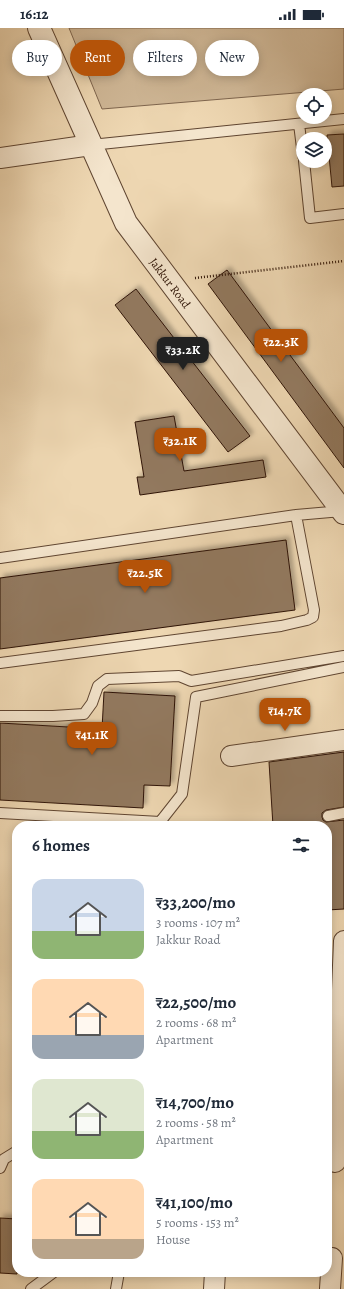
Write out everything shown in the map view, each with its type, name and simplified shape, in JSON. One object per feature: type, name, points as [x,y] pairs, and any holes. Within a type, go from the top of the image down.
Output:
[{"type":"street","name":"Jakkur Road","points":[[39,28],[126,223],[343,512]]},
{"type":"street","points":[[0,158],[91,145]]},
{"type":"street","points":[[231,756],[344,740]]},
{"type":"street","points":[[335,1162],[344,941]]},
{"type":"street","points":[[214,1289],[215,1277]]},
{"type":"street","points":[[330,1289],[331,1277]]},
{"type":"lane","points":[[332,120],[344,119]]},
{"type":"lane","points":[[91,145],[299,124],[300,132]]},
{"type":"lane","points":[[305,168],[310,218],[344,214]]},
{"type":"lane","points":[[0,558],[296,515],[343,512]]},
{"type":"lane","points":[[0,663],[281,626],[307,620],[313,617],[314,610],[296,515]]},
{"type":"lane","points":[[0,716],[53,716],[84,714],[92,703],[98,686],[107,679],[178,676],[191,681],[344,656]]},
{"type":"lane","points":[[161,821],[182,794],[196,697],[344,667]]},
{"type":"lane","points":[[0,813],[142,821]]},
{"type":"lane","points":[[328,816],[344,813]]},
{"type":"lane","points":[[1,1161],[12,1154]]},
{"type":"lane","points":[[32,1289],[48,1277]]},
{"type":"lane","points":[[116,1289],[118,1277]]},
{"type":"path","points":[[169,281],[344,261]]},
{"type":"shaded area","points":[[69,28],[344,28],[344,89],[332,90],[332,88],[296,88],[296,93],[102,109],[89,76],[125,76],[125,40],[74,40]]},
{"type":"building","points":[[344,134],[344,186],[332,187],[330,168],[332,168],[332,135]]},
{"type":"building","points":[[227,270],[344,428],[344,468],[208,284]]},
{"type":"building","points":[[136,289],[250,436],[228,452],[115,305]]},
{"type":"building","points":[[174,416],[184,471],[263,460],[266,477],[140,495],[137,477],[144,477],[135,422]]},
{"type":"building","points":[[286,540],[295,610],[0,649],[0,578]]},
{"type":"building","points":[[104,692],[175,696],[170,786],[144,785],[143,808],[0,800],[0,723],[102,729]]},
{"type":"building","points":[[344,752],[344,807],[326,810],[322,813],[324,821],[273,821],[269,762]]},
{"type":"building","points":[[344,820],[344,909],[332,910],[332,821]]},
{"type":"building","points":[[0,1218],[12,1219],[12,1274],[0,1273]]}]
